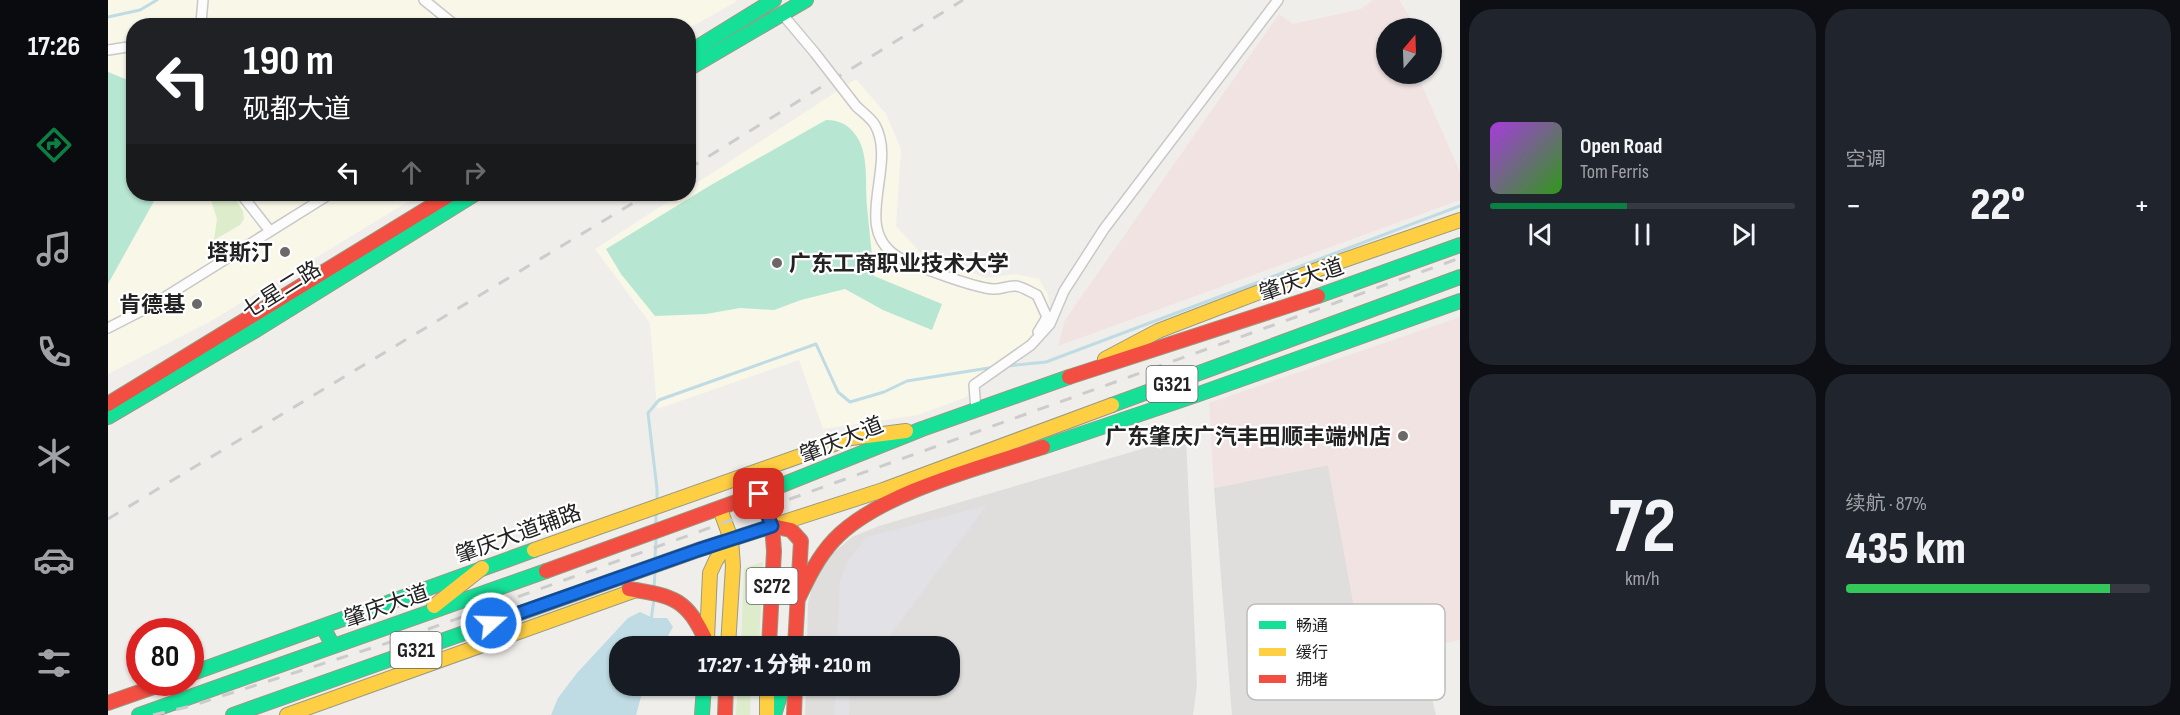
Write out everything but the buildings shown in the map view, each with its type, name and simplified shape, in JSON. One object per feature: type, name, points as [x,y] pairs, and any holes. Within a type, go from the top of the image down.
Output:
[{"type":"main road","points":[[696,48],[774,0]]},
{"type":"main road","points":[[696,64],[806,0]]},
{"type":"main road","name":"七星二路","points":[[108,404],[449,201]]},
{"type":"main road","name":"七星二路","points":[[108,417],[256,330],[450,201]]},
{"type":"main road","points":[[1080,372],[1158,331],[1327,266],[1460,220]]},
{"type":"main road","name":"肇庆大道","points":[[139,715],[671,527],[922,429],[1080,372],[1281,309],[1460,245]]},
{"type":"main road","name":"G321","points":[[233,715],[668,560],[883,490],[1460,277]]},
{"type":"main road","points":[[798,599],[814,568],[834,540],[866,515],[921,488],[1210,390],[1460,301]]},
{"type":"main road","name":"肇庆大道辅路","points":[[204,669],[635,513],[851,438],[922,429]]},
{"type":"main road","points":[[883,490],[921,488],[956,463]]},
{"type":"main road","name":"S272","points":[[759,494],[772,526],[774,560],[770,636]]},
{"type":"main road","name":"S272","points":[[720,509],[731,539],[733,567],[729,636]]},
{"type":"main road","points":[[772,526],[791,530],[801,542],[796,636]]},
{"type":"main road","points":[[706,636],[710,573],[731,539]]},
{"type":"main road","points":[[424,614],[482,568]]},
{"type":"main road","points":[[556,618],[598,585],[663,594],[684,605],[692,613],[702,636]]},
{"type":"main road","points":[[288,715],[636,591]]},
{"type":"main road","points":[[323,627],[333,646]]},
{"type":"main road","points":[[108,704],[130,696]]},
{"type":"main road","points":[[702,715],[703,696]]},
{"type":"main road","points":[[725,715],[726,696]]},
{"type":"main road","points":[[767,696],[767,715]]},
{"type":"main road","points":[[774,715],[780,696]]},
{"type":"main road","points":[[794,715],[795,696]]},
{"type":"street","points":[[200,18],[204,0]]},
{"type":"street","points":[[424,0],[446,18]]},
{"type":"street","points":[[975,410],[974,385],[1031,345],[1050,324],[1064,291],[1123,201],[1278,0]]},
{"type":"street","points":[[783,15],[856,106],[875,124],[882,143],[882,163],[875,214],[878,231],[884,244],[898,256],[966,283],[993,289],[1015,286],[1037,295],[1047,316],[1031,345]]},
{"type":"street","points":[[108,50],[126,47]]},
{"type":"street","points":[[246,201],[270,231]]},
{"type":"street","points":[[108,328],[149,307],[319,201]]},
{"type":"shaded area","points":[[108,0],[735,0],[736,2],[696,24],[696,18],[126,18],[126,201],[409,201],[211,321],[108,374]]},
{"type":"shaded area","points":[[1373,0],[1399,0],[1411,18],[1376,18],[1376,84],[1421,84],[1460,172],[1460,200],[1058,346],[1065,320],[1279,14],[1293,24],[1361,9]]},
{"type":"shaded area","name":"广东工商职业技术大学","points":[[856,79],[886,114],[901,149],[896,226],[921,253],[986,278],[1015,274],[1039,279],[1048,295],[1050,310],[1033,341],[966,397],[918,415],[823,429],[799,360],[657,409],[650,323],[595,249],[669,201],[696,201],[696,183]]},
{"type":"shaded area","points":[[1460,317],[1460,640],[1445,643],[1445,604],[1354,604],[1328,465],[1214,488],[1209,403]]},
{"type":"shaded area","points":[[1186,436],[1197,686],[1193,715],[805,715],[806,696],[960,696],[960,636],[807,636],[808,603],[812,587],[826,559],[852,537],[879,526]]},
{"type":"shaded area","points":[[1328,465],[1354,604],[1247,604],[1247,700],[1432,700],[1436,715],[1232,715],[1214,488]]},
{"type":"shaded area","points":[[987,505],[889,636],[837,636],[840,580],[848,560],[867,537]]},
{"type":"shaded area","points":[[836,696],[850,696],[849,715],[835,715]]},
{"type":"green space","points":[[108,72],[126,79],[126,201],[154,201],[108,284]]},
{"type":"green space","points":[[826,120],[844,124],[857,137],[863,152],[874,276],[942,304],[932,330],[883,310],[845,289],[801,300],[774,310],[740,308],[706,314],[655,316],[621,274],[606,249],[685,201],[696,201],[696,194]]},
{"type":"green space","points":[[211,201],[237,201],[243,211],[244,219],[240,225],[214,240],[217,219]]},
{"type":"green space","points":[[763,562],[759,636],[741,636],[744,568]]},
{"type":"green space","points":[[737,696],[751,696],[750,715],[736,715]]},
{"type":"water","points":[[640,612],[653,618],[667,618],[673,627],[668,636],[611,636],[628,618]]},
{"type":"water","points":[[609,638],[609,696],[641,696],[636,715],[551,715],[558,698],[577,673]]},
{"type":"waterway","points":[[108,17],[140,10],[157,0]]},
{"type":"waterway","points":[[1007,366],[1046,362],[1460,206]]},
{"type":"waterway","points":[[657,502],[648,413],[659,400],[816,344],[838,392],[850,402],[884,392],[907,381],[995,367]]},
{"type":"waterway","points":[[656,512],[656,526]]},
{"type":"waterway","points":[[655,559],[656,539]]},
{"type":"waterway","points":[[654,589],[655,572]]},
{"type":"waterway","points":[[651,621],[654,599]]},
{"type":"railway","points":[[696,164],[963,0]]},
{"type":"railway","points":[[108,519],[636,201]]},
{"type":"railway","points":[[153,715],[191,706],[409,636],[1460,258]]},
{"type":"traffic: fast","points":[[696,48],[774,0]]},
{"type":"traffic: fast","points":[[696,64],[806,0]]},
{"type":"traffic: fast","points":[[108,417],[256,330],[464,201]]},
{"type":"traffic: fast","points":[[1318,296],[1460,245]]},
{"type":"traffic: fast","points":[[1112,405],[1460,277]]},
{"type":"traffic: fast","points":[[1043,447],[1460,301]]},
{"type":"traffic: fast","points":[[777,487],[922,429],[1069,377]]},
{"type":"traffic: fast","points":[[233,715],[698,550],[775,525]]},
{"type":"traffic: fast","points":[[204,669],[534,550]]},
{"type":"traffic: fast","points":[[139,715],[546,571]]},
{"type":"traffic: fast","points":[[323,627],[333,646]]},
{"type":"traffic: fast","points":[[702,715],[703,696]]},
{"type":"traffic: fast","points":[[774,715],[780,696]]},
{"type":"traffic: slow","points":[[1105,359],[1158,331],[1327,266],[1460,220]]},
{"type":"traffic: slow","points":[[775,525],[883,490],[1112,405]]},
{"type":"traffic: slow","points":[[534,550],[851,438],[906,431]]},
{"type":"traffic: slow","points":[[720,509],[731,539],[733,566],[729,636]]},
{"type":"traffic: slow","points":[[707,636],[710,573],[731,539]]},
{"type":"traffic: slow","points":[[434,606],[482,568]]},
{"type":"traffic: slow","points":[[287,715],[636,590]]},
{"type":"traffic: slow","points":[[767,696],[767,715]]},
{"type":"traffic: jam","points":[[108,404],[440,201]]},
{"type":"traffic: jam","points":[[1069,377],[1318,296]]},
{"type":"traffic: jam","points":[[798,599],[823,553],[834,540],[853,523],[877,508],[932,483],[1043,447]]},
{"type":"traffic: jam","points":[[546,571],[777,487]]},
{"type":"traffic: jam","points":[[759,494],[772,526],[774,551],[770,636]]},
{"type":"traffic: jam","points":[[772,526],[791,530],[801,541],[796,636]]},
{"type":"traffic: jam","points":[[629,589],[658,594],[678,602],[693,617],[704,636]]},
{"type":"traffic: jam","points":[[108,703],[128,696]]},
{"type":"traffic: jam","points":[[725,715],[726,696]]},
{"type":"traffic: jam","points":[[794,715],[795,696]]},
{"type":"place","name":"塔斯汀","points":[[285,252]]},
{"type":"place","name":"广东工商职业技术大学","points":[[777,263]]},
{"type":"place","name":"肯德基","points":[[197,304]]},
{"type":"place","name":"广东肇庆广汽丰田顺丰端州店","points":[[1403,436]]},
{"type":"route","points":[[491,623],[772,526],[759,494]]}]
